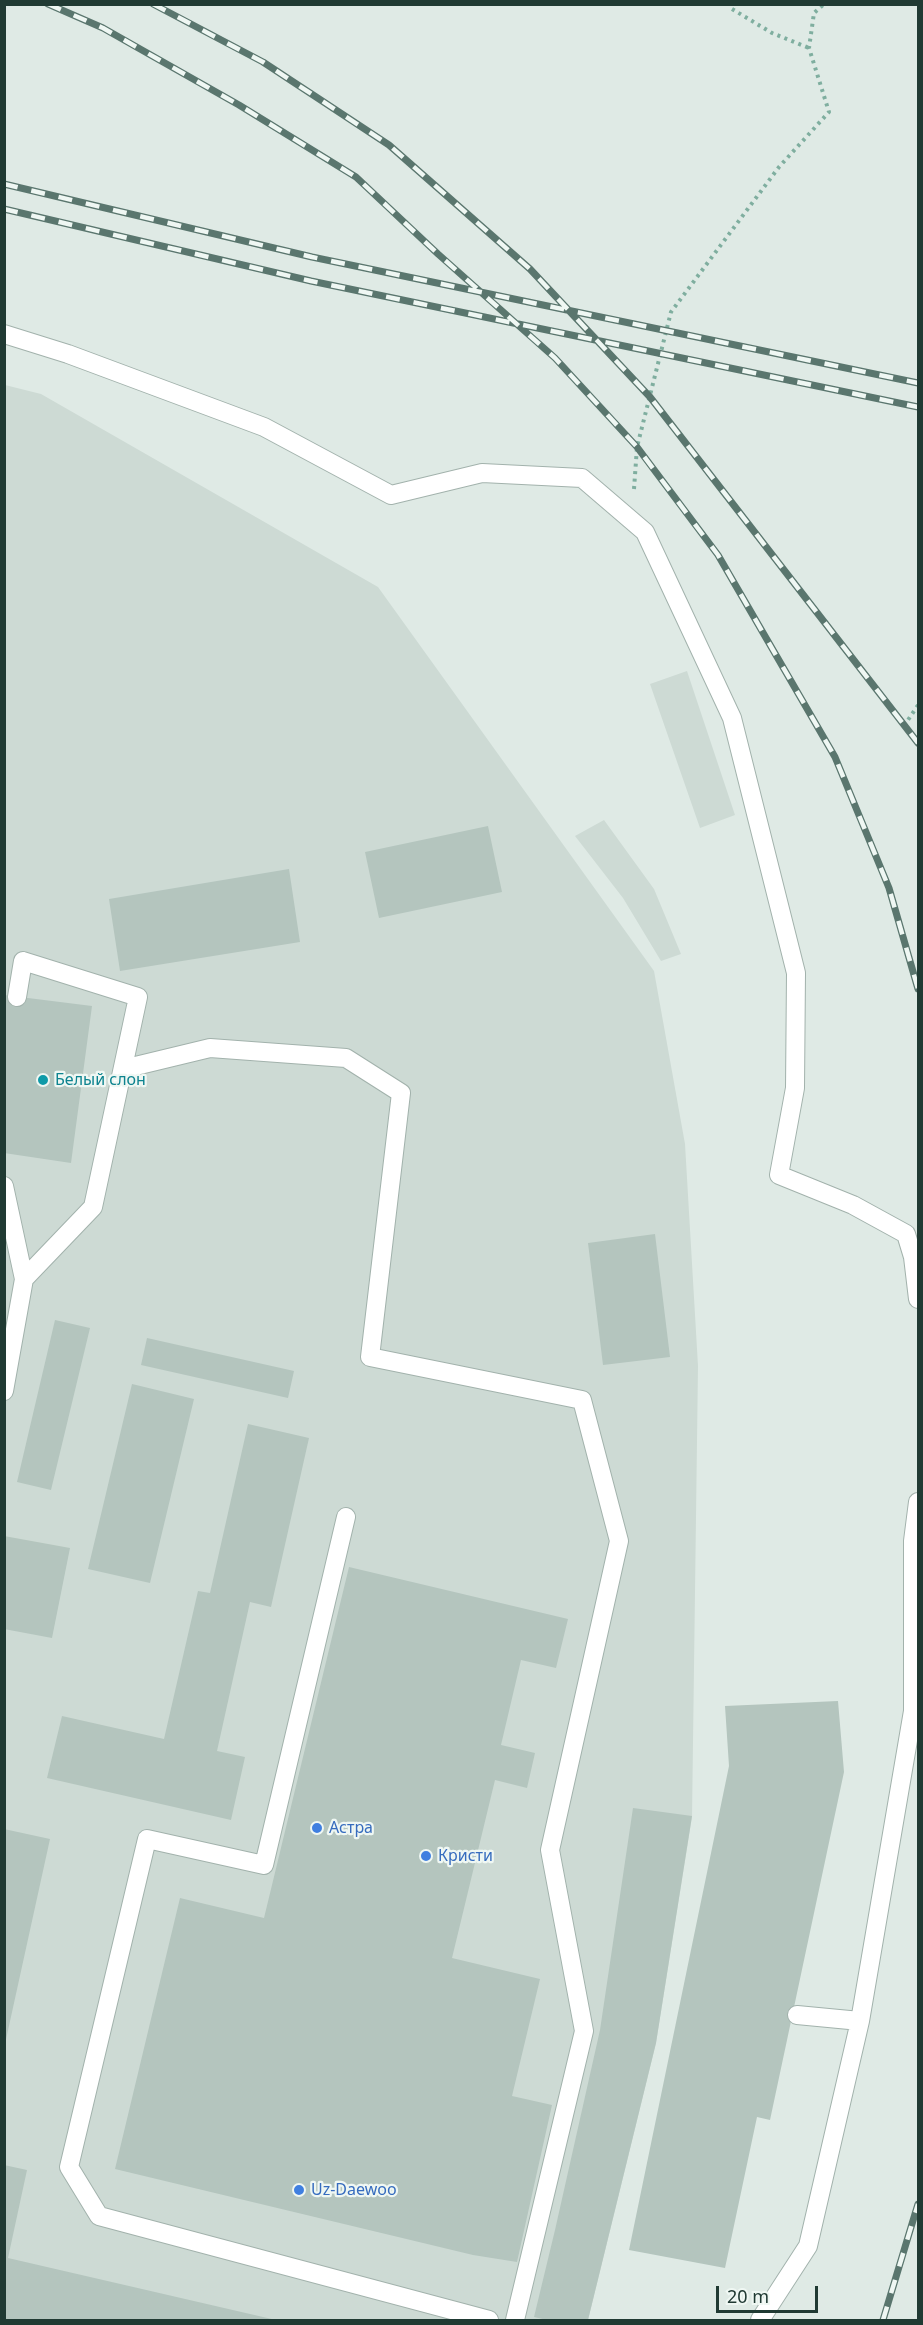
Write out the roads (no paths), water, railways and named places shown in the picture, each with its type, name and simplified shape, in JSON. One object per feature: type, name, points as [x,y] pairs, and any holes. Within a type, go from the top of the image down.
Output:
[{"type":"lane","points":[[4,334],[68,354],[264,427],[391,495],[482,473],[582,478],[645,532],[732,718],[796,973],[795,1088],[779,1175],[853,1204],[906,1234],[914,1257],[918,1299]]},
{"type":"lane","points":[[17,997],[23,961],[138,998],[93,1207],[24,1279]]},
{"type":"lane","points":[[123,1069],[210,1048],[346,1058],[401,1093],[370,1357],[582,1400],[619,1541],[550,1850],[584,2031],[515,2320]]},
{"type":"lane","points":[[4,1186],[24,1279],[4,1391]]},
{"type":"lane","points":[[760,2320],[808,2246],[860,2021],[913,1712],[914,1541],[918,1502]]},
{"type":"lane","points":[[346,1517],[264,1865],[147,1839],[69,2167],[99,2216],[489,2320]]},
{"type":"lane","points":[[797,2015],[860,2021]]},
{"type":"railway","points":[[48,4],[103,28],[239,105],[356,177],[555,358],[637,447],[718,555],[835,757],[889,888],[918,989]]},
{"type":"railway","points":[[153,4],[263,62],[389,145],[530,269],[650,397],[918,743]]},
{"type":"railway","points":[[4,184],[312,257],[918,383]]},
{"type":"railway","points":[[4,209],[311,281],[918,407]]},
{"type":"railway","points":[[883,2320],[918,2204]]},
{"type":"place","name":"Белый слон","points":[[43,1080]]},
{"type":"place","name":"Астра","points":[[317,1828]]},
{"type":"place","name":"Кристи","points":[[426,1856]]},
{"type":"place","name":"Uz-Daewoo","points":[[299,2190]]}]
